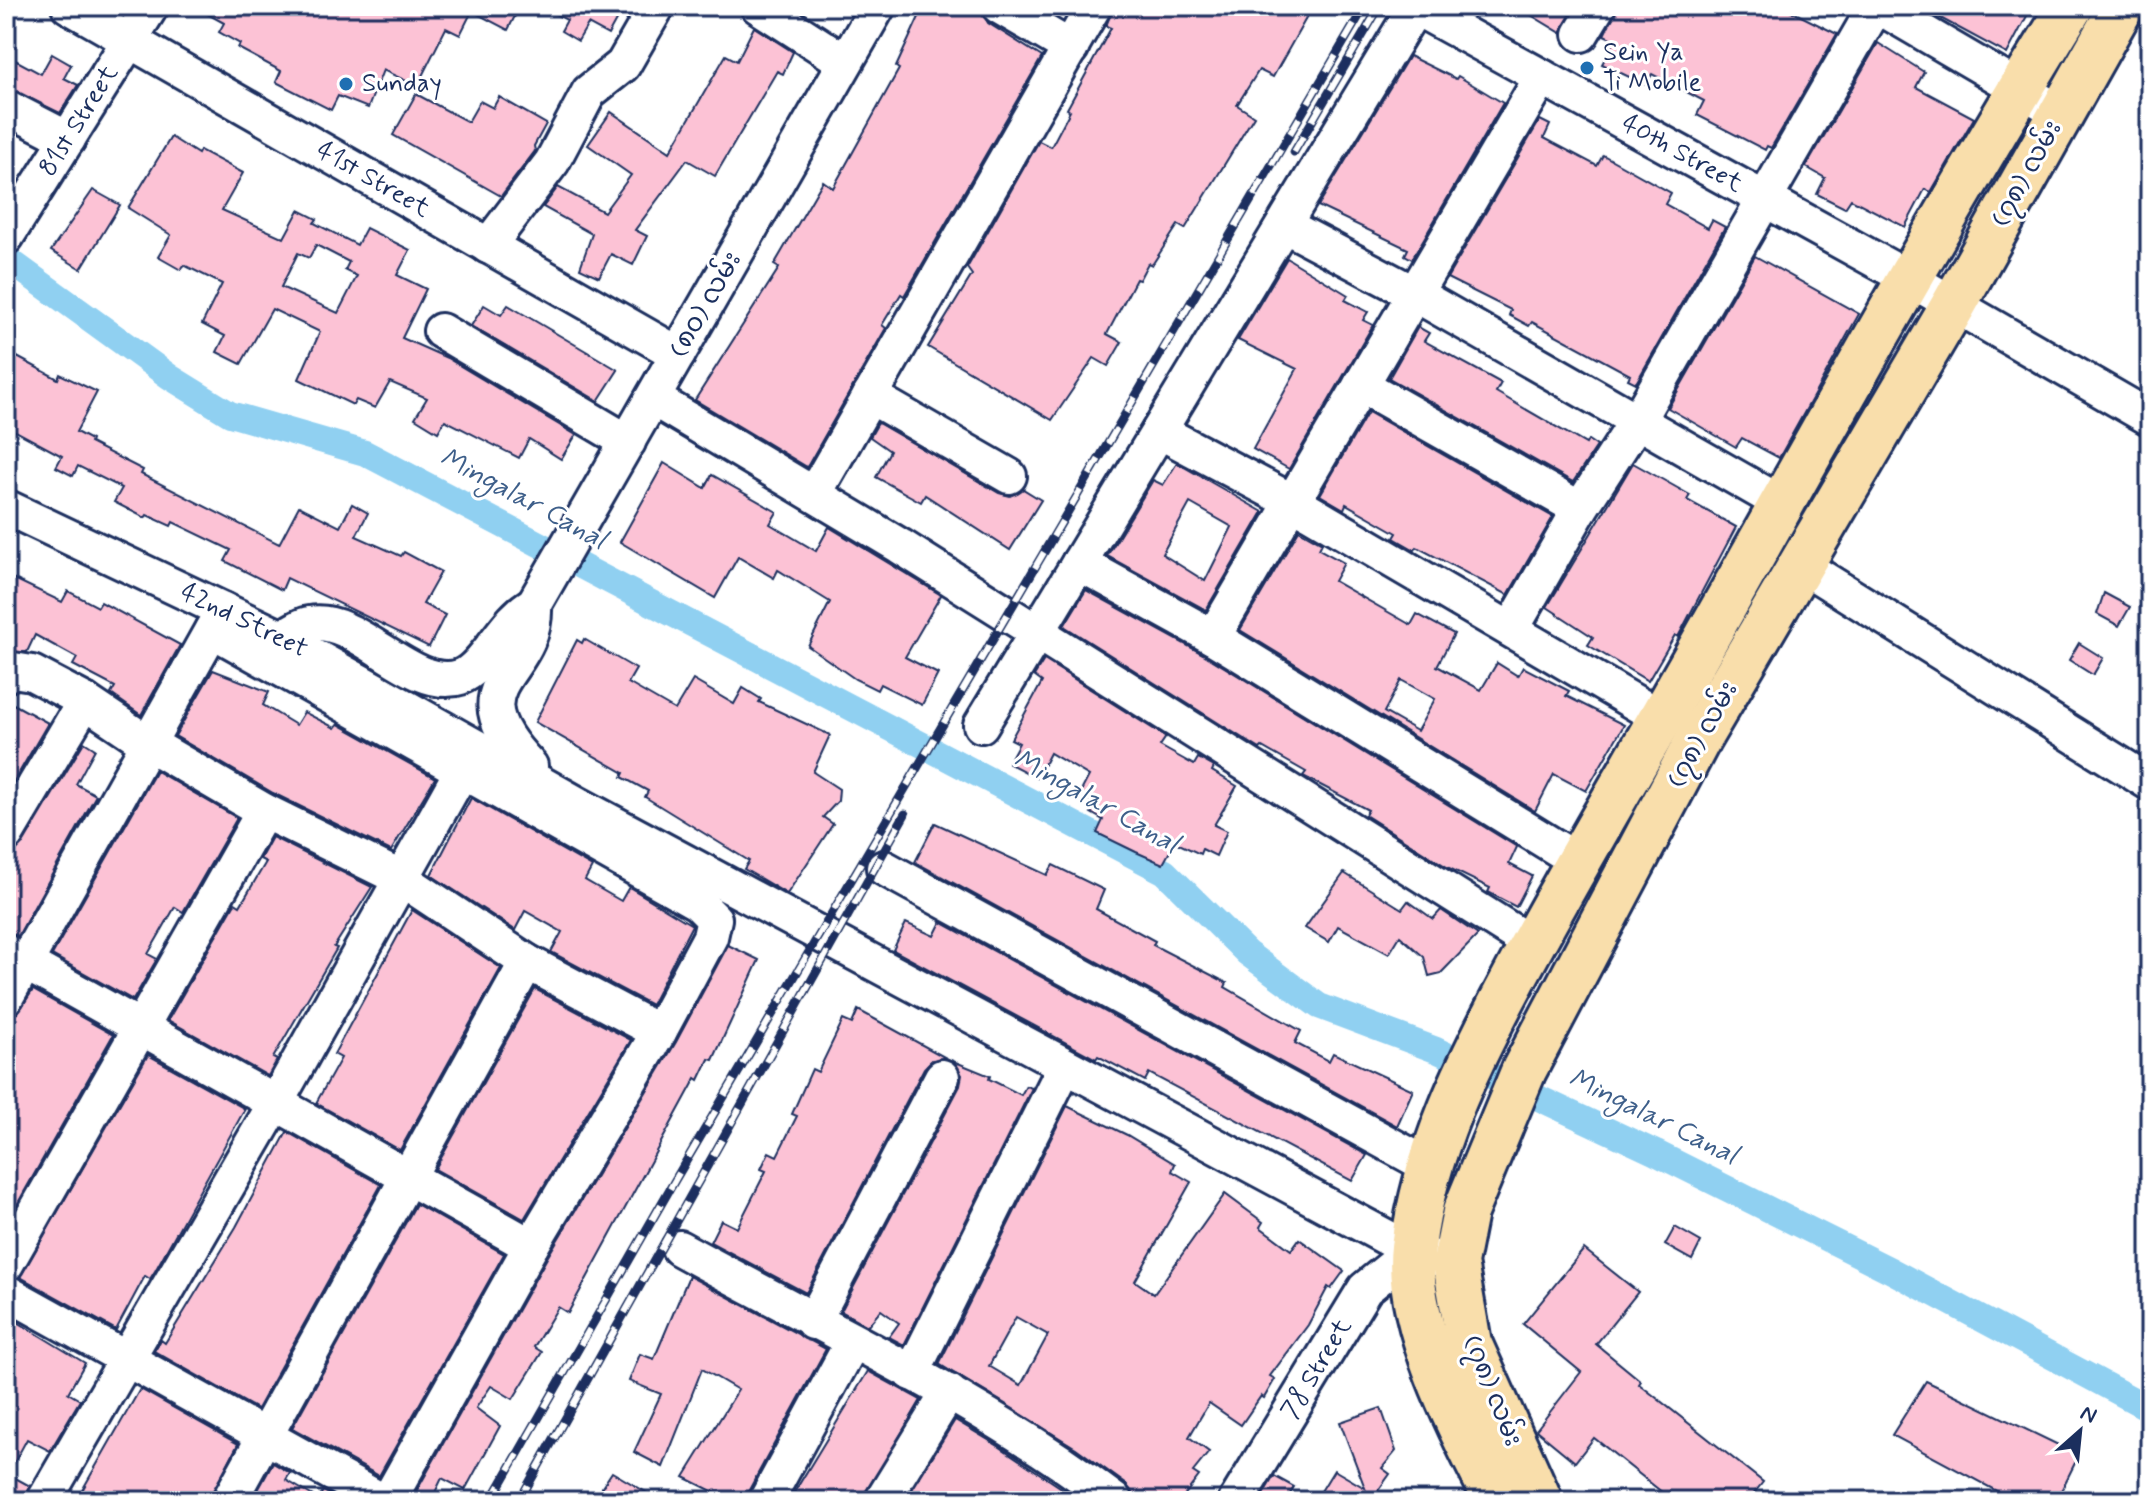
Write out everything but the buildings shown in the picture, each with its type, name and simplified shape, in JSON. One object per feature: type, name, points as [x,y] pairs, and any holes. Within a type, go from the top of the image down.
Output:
[{"type":"main road","name":"(၇၈) လမ်း","points":[[1497,1501],[1459,1427],[1430,1351],[1417,1297],[1412,1251],[1429,1166],[1457,1090],[1532,944],[1779,502],[1908,278],[2071,6]]},
{"type":"main road","name":"(၇၈) လမ်း","points":[[1540,1501],[1469,1343],[1455,1263],[1465,1212],[1524,1070],[1699,738],[1953,306],[2122,6]]},
{"type":"street","name":"41st Street","points":[[69,6],[678,354]]},
{"type":"street","name":"81st Street","points":[[7,235],[151,6]]},
{"type":"street","points":[[488,246],[552,162],[589,92],[623,65],[657,6]]},
{"type":"street","points":[[758,6],[845,62]]},
{"type":"street","name":"(၈၀) လမ်း","points":[[282,638],[310,623],[331,625],[432,676],[456,679],[469,672],[516,613],[541,589],[575,536],[878,6]]},
{"type":"street","points":[[999,6],[1071,48]]},
{"type":"street","points":[[814,494],[1094,6]]},
{"type":"street","points":[[1512,628],[1580,509],[1637,421],[1877,6],[2061,113]]},
{"type":"street","points":[[981,725],[1415,7]]},
{"type":"street","name":"40th Street","points":[[1415,7],[1908,278],[2150,418]]},
{"type":"street","points":[[1213,637],[1542,77]]},
{"type":"street","points":[[6,107],[68,139]]},
{"type":"street","points":[[1284,225],[1415,294],[1779,502]]},
{"type":"street","points":[[441,331],[628,442]]},
{"type":"street","points":[[1361,385],[1580,509]]},
{"type":"street","points":[[870,396],[1009,476]]},
{"type":"street","points":[[654,399],[814,494],[1532,944]]},
{"type":"street","points":[[1159,431],[1291,501],[1661,718]]},
{"type":"street","name":"42nd Street","points":[[6,507],[218,620],[282,638],[469,758]]},
{"type":"street","points":[[1079,563],[1213,637],[1578,861]]},
{"type":"street","points":[[1801,565],[2150,782]]},
{"type":"street","name":"(၈၀) လမ်း","points":[[541,589],[535,623],[493,701],[499,729],[530,766],[577,804]]},
{"type":"street","points":[[6,997],[16,958],[149,744],[218,620],[469,758],[698,903],[714,919],[710,937],[659,1032],[531,1246],[388,1501]]},
{"type":"street","points":[[6,675],[13,670],[32,673],[85,701],[149,744],[264,811],[402,879],[527,962],[659,1032]]},
{"type":"street","points":[[6,834],[85,701]]},
{"type":"street","points":[[469,758],[577,804],[1064,1068],[1412,1251],[1455,1263]]},
{"type":"street","points":[[44,1501],[275,1104],[469,758]]},
{"type":"street","points":[[6,1264],[264,811]]},
{"type":"street","points":[[884,868],[1429,1166]]},
{"type":"street","points":[[16,958],[531,1246]]},
{"type":"street","points":[[229,1501],[527,962]]},
{"type":"street","points":[[912,1373],[1064,1068]]},
{"type":"street","points":[[813,1322],[942,1077]]},
{"type":"street","points":[[679,1248],[852,1343],[949,1392],[1053,1453],[1115,1501]]},
{"type":"street","name":"78 Street","points":[[1236,1501],[1365,1289],[1412,1251]]},
{"type":"street","points":[[6,1292],[382,1501]]},
{"type":"street","points":[[766,1501],[852,1343]]},
{"type":"street","points":[[882,1501],[949,1392]]},
{"type":"waterway","name":"Mingalar Canal","points":[[6,258],[170,377],[230,414],[365,453],[1165,872],[1247,953],[1319,1006],[1436,1050],[1656,1153],[1890,1270],[2150,1409]]},
{"type":"railway","points":[[491,1501],[675,1180],[1365,6]]},
{"type":"railway","points":[[1294,152],[1380,6]]},
{"type":"railway","points":[[519,1501],[905,814]]},
{"type":"place","name":"Sein Ya Ti Mobile","points":[[1587,68]]},
{"type":"place","name":"Sunday","points":[[346,84]]}]
